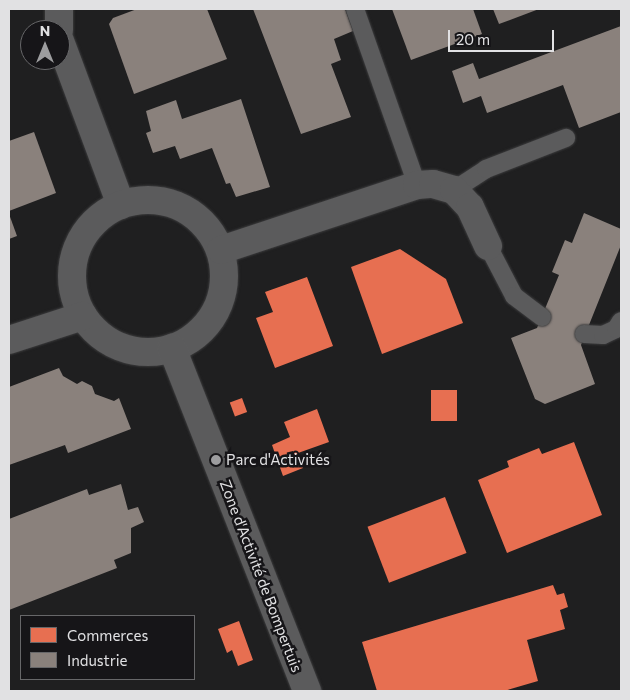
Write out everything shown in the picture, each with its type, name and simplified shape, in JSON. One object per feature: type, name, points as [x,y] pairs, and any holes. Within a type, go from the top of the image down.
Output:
[{"type":"street","points":[[70,68],[121,205]]},
{"type":"street","points":[[221,250],[417,185],[433,184],[454,190],[470,207],[488,246]]},
{"type":"street","points":[[145,200],[169,203],[184,209],[209,229],[221,250],[225,275],[222,298],[214,313],[194,337],[172,348],[147,352],[122,348],[100,335],[83,316],[75,296],[73,281],[76,252],[86,232],[101,216],[121,205],[145,200]]},
{"type":"street","points":[[9,340],[83,316]]},
{"type":"street","name":"Zone d'Activité de Bompertuis","points":[[172,348],[307,691]]},
{"type":"lane","points":[[355,9],[417,185]]},
{"type":"lane","points":[[454,190],[486,169],[566,138]]},
{"type":"lane","points":[[488,246],[514,296],[542,317]]},
{"type":"lane","points":[[584,334],[603,335],[616,329],[621,321]]},
{"type":"building: Commerces","points":[[400,249],[446,279],[463,323],[382,354],[351,267]]},
{"type":"building: Commerces","points":[[307,277],[333,346],[275,368],[256,318],[273,312],[265,292]]},
{"type":"building: Commerces","points":[[431,390],[457,390],[457,421],[431,421]]},
{"type":"building: Commerces","points":[[242,398],[247,412],[235,417],[230,402]]},
{"type":"building: Commerces","points":[[317,409],[329,442],[298,453],[303,468],[283,476],[272,445],[290,437],[284,422]]},
{"type":"building: Commerces","points":[[574,442],[602,515],[507,553],[478,480],[509,467],[507,461],[539,448],[542,454]]},
{"type":"building: Commerces","points":[[445,497],[467,553],[389,583],[368,527]]},
{"type":"building: Commerces","points":[[553,585],[557,595],[564,593],[568,607],[560,610],[565,629],[527,640],[538,681],[504,691],[377,691],[362,642]]},
{"type":"building: Commerces","points":[[239,621],[253,660],[238,666],[232,650],[227,653],[218,629]]},
{"type":"building: Industrie","points":[[137,9],[207,9],[227,59],[134,94],[109,24],[113,18]]},
{"type":"building: Industrie","points":[[253,9],[345,9],[353,31],[334,39],[341,60],[331,64],[351,117],[301,134]]},
{"type":"building: Industrie","points":[[392,9],[473,9],[482,34],[411,60]]},
{"type":"building: Industrie","points":[[493,9],[539,9],[499,24]]},
{"type":"building: Industrie","points":[[621,26],[621,112],[579,128],[563,85],[487,113],[481,96],[463,103],[452,71],[473,63],[479,79]]},
{"type":"building: Industrie","points":[[241,99],[270,187],[236,197],[230,183],[226,184],[212,148],[180,159],[175,146],[153,153],[146,133],[151,131],[146,111],[176,100],[182,119]]},
{"type":"building: Industrie","points":[[34,132],[56,193],[9,211],[9,141]]},
{"type":"building: Industrie","points":[[584,213],[621,229],[621,245],[581,345],[595,384],[545,404],[535,399],[511,338],[537,328],[559,275],[552,272],[565,240],[572,243]]},
{"type":"building: Industrie","points":[[9,214],[17,236],[9,239]]},
{"type":"building: Industrie","points":[[59,368],[63,376],[77,384],[82,381],[92,386],[95,394],[114,401],[119,398],[131,429],[68,453],[65,445],[9,465],[9,387]]},
{"type":"building: Industrie","points":[[121,484],[128,510],[138,507],[144,522],[131,528],[131,553],[114,560],[117,568],[9,610],[9,519],[87,489],[89,495]]},
{"type":"place","name":"Parc d'Activités","points":[[216,460]]}]
